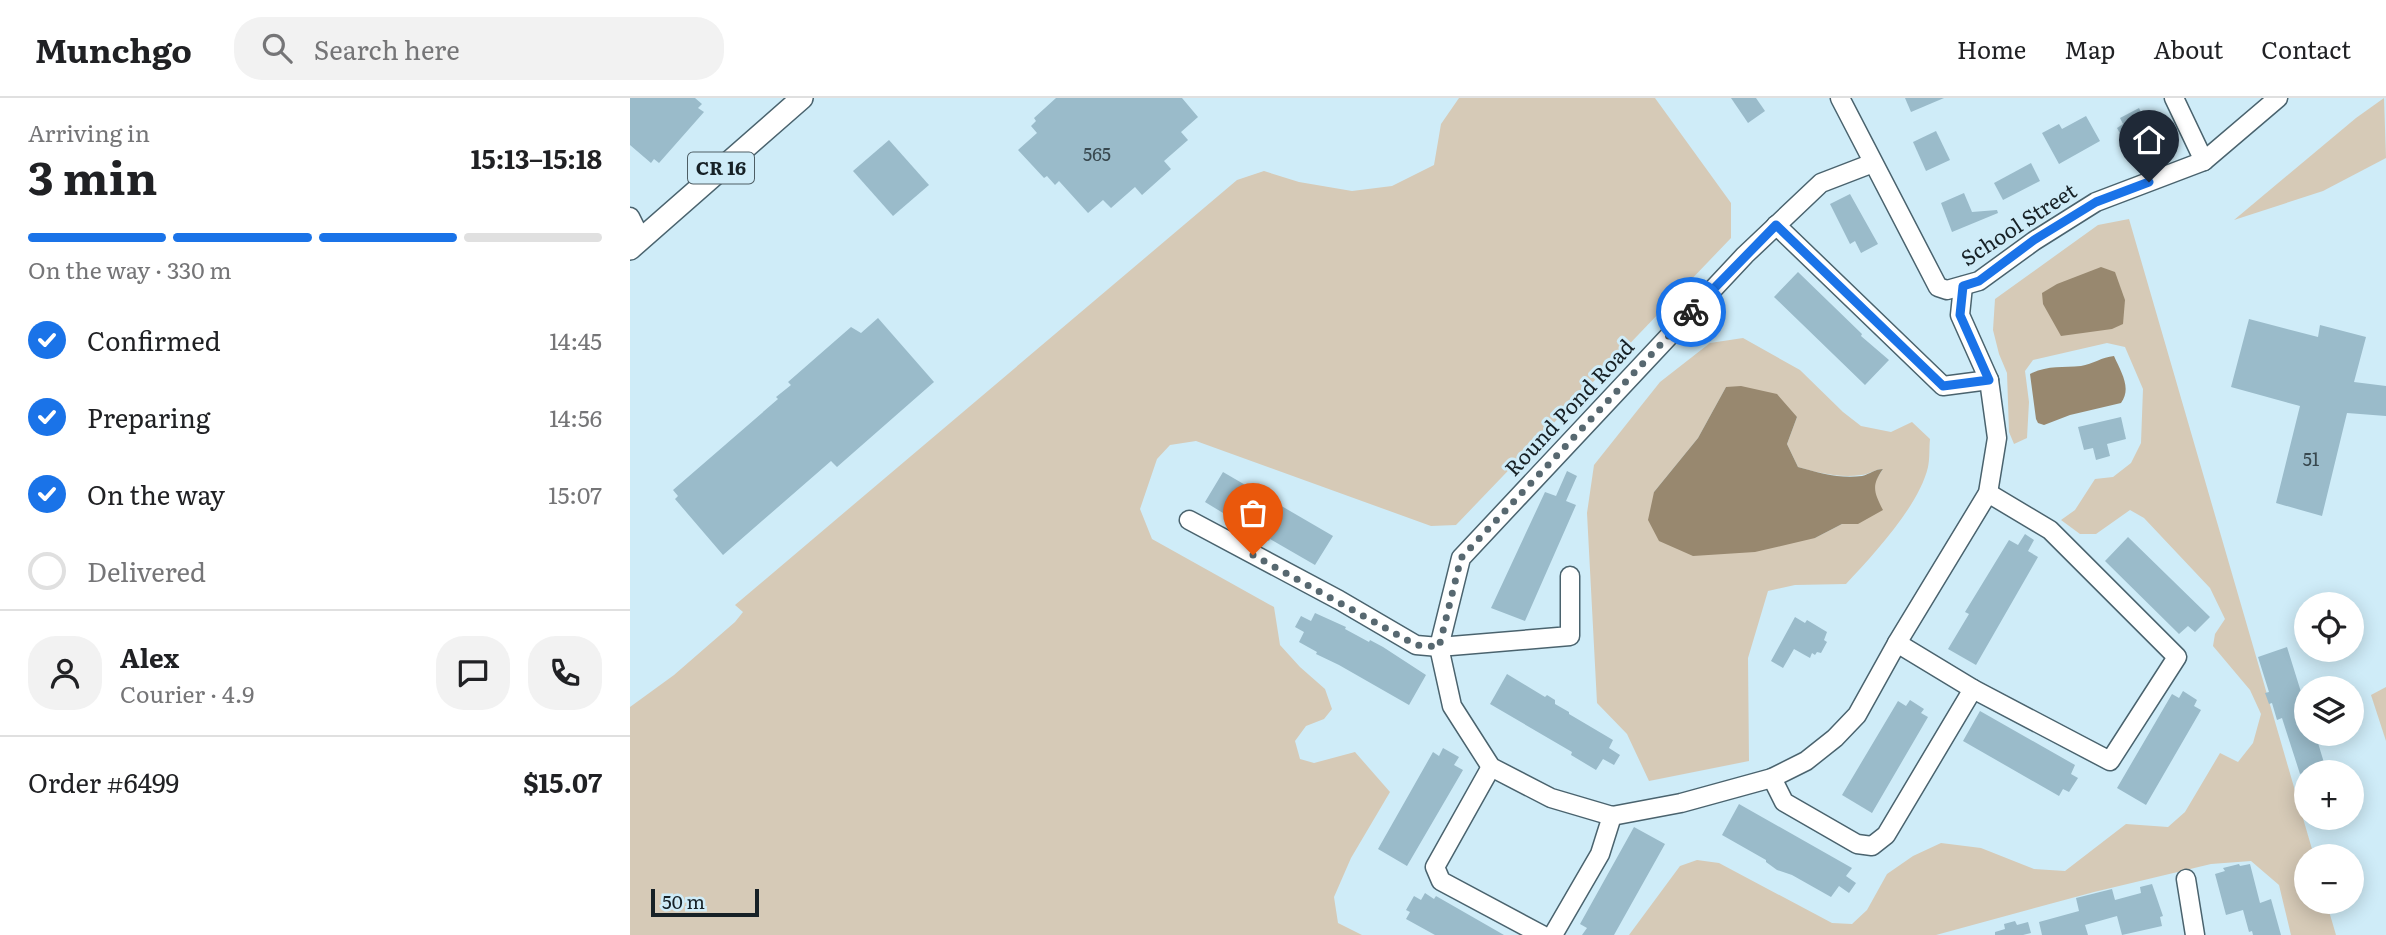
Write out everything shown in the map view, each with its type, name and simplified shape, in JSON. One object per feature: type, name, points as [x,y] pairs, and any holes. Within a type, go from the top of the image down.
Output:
[{"type":"main road","name":"CR 16","points":[[636,244],[802,98]]},
{"type":"street","points":[[1542,935],[1441,881],[1435,867],[1491,768],[1551,798],[1612,816],[1681,803],[1772,778],[1806,761],[1835,738],[1857,715],[1897,643],[1988,493],[1997,438],[1989,380],[1960,315],[1963,286],[1947,290],[1938,287],[1840,98]]},
{"type":"street","points":[[2174,98],[2204,161]]},
{"type":"street","name":"School Street","points":[[1963,286],[1979,281],[2034,240],[2096,202],[2204,161],[2278,98]]},
{"type":"street","name":"Round Pond Road","points":[[1491,768],[1452,706],[1439,647],[1461,558],[1776,225],[1821,183],[1873,163]]},
{"type":"street","points":[[630,218],[636,244]]},
{"type":"street","points":[[1776,225],[1943,386],[1989,380]]},
{"type":"street","points":[[1897,643],[1973,689],[2110,761],[2177,657],[2050,530],[1988,493]]},
{"type":"street","points":[[1189,520],[1339,600],[1416,645],[1439,647],[1570,636],[1570,576]]},
{"type":"street","points":[[1772,778],[1784,802],[1857,844],[1872,846],[1886,835],[1973,689]]},
{"type":"street","points":[[1553,935],[1600,854],[1612,816]]},
{"type":"street","points":[[2186,879],[2195,935]]},
{"type":"shaded area","points":[[1459,98],[1655,98],[1731,203],[1731,238],[1456,525],[1431,526],[1196,441],[1170,445],[1157,459],[1140,509],[1152,539],[1274,607],[1280,645],[1325,689],[1332,709],[1324,719],[1306,726],[1295,741],[1300,759],[1314,763],[1355,752],[1390,792],[1351,858],[1334,897],[1338,923],[1362,935],[630,935],[630,707],[674,675],[735,622],[743,612],[735,605],[1237,180],[1264,171],[1299,182],[1352,191],[1392,186],[1434,165],[1441,124]]},
{"type":"shaded area","points":[[2384,98],[2386,158],[2323,191],[2234,220],[2356,118]]},
{"type":"shaded area","points":[[2129,219],[2294,787],[2294,830],[2306,830],[2311,844],[2294,844],[2294,914],[2330,914],[2336,935],[2291,935],[2279,885],[2251,861],[2211,864],[2094,892],[1936,935],[1629,935],[1680,866],[1697,860],[1719,863],[1832,923],[1852,924],[1867,910],[1887,874],[1913,856],[1941,843],[1981,848],[2034,869],[2065,871],[2126,824],[2168,827],[2185,812],[2220,753],[2238,762],[2253,743],[2261,714],[2250,690],[2213,646],[2215,634],[2225,619],[2210,588],[2144,518],[2130,510],[2096,534],[2080,534],[2061,520],[2075,510],[2095,479],[2113,477],[2131,463],[2141,443],[2143,389],[2125,347],[2107,343],[2033,360],[2025,371],[2029,402],[2027,438],[2014,444],[2009,432],[2007,373],[1993,330],[1995,299],[2098,225]]},
{"type":"shaded area","points":[[2101,267],[2115,272],[2125,300],[2123,324],[2112,329],[2061,336],[2043,304],[2042,293],[2057,284]]},
{"type":"shaded area","points":[[1743,338],[1800,370],[1861,426],[1891,432],[1912,422],[1930,439],[1929,464],[1923,482],[1905,514],[1846,584],[1795,585],[1768,591],[1748,658],[1749,761],[1649,781],[1627,734],[1597,703],[1587,513],[1594,465],[1660,382],[1710,343]],"holes":[[[1726,387],[1797,417],[1787,444],[1798,467],[1845,476],[1864,475],[1883,469],[1875,481],[1875,494],[1858,524],[1842,524],[1815,538],[1654,492],[1698,438]]]},
{"type":"shaded area","points":[[2114,356],[2126,392],[2121,403],[2070,415],[2044,425],[2038,423],[2030,374],[2049,368],[2081,366]]},
{"type":"shaded area","points":[[1741,386],[1777,394],[1797,417],[1787,444],[1798,467],[1846,477],[1862,476],[1883,469],[1875,489],[1883,510],[1858,524],[1842,524],[1815,538],[1755,552],[1693,556],[1659,541],[1648,520],[1654,492],[1698,438],[1726,387]]},
{"type":"shaded area","points":[[2386,687],[2386,741],[2371,695]]},
{"type":"building","points":[[630,98],[695,98],[702,104],[698,108],[704,112],[659,163],[654,159],[651,163],[630,145]]},
{"type":"building","points":[[1056,98],[1182,98],[1198,117],[1181,132],[1188,140],[1164,161],[1171,169],[1142,195],[1135,187],[1111,208],[1103,200],[1088,213],[1059,181],[1055,185],[1047,176],[1044,178],[1018,150],[1037,133],[1031,126],[1036,121],[1034,118]]},
{"type":"building","points":[[1731,98],[1756,98],[1765,111],[1748,123]]},
{"type":"building","points":[[1905,98],[1944,98],[1911,112]]},
{"type":"building","points":[[2139,108],[2147,124],[2153,123],[2159,134],[2142,143],[2139,138],[2136,140],[2133,134],[2123,139],[2117,128],[2123,124],[2120,118]]},
{"type":"building","points":[[2086,116],[2100,141],[2059,164],[2042,133],[2059,124],[2062,129]]},
{"type":"building","points":[[1936,131],[1950,160],[1926,171],[1913,142]]},
{"type":"building","points":[[889,140],[929,185],[893,216],[853,171]]},
{"type":"building","points":[[2031,163],[2040,181],[2003,200],[1994,183]]},
{"type":"building","points":[[1964,193],[1972,212],[1997,210],[1998,213],[1952,232],[1941,203]]},
{"type":"building","points":[[1850,194],[1878,244],[1861,253],[1855,241],[1850,244],[1830,204]]},
{"type":"building","points":[[1798,272],[1862,334],[1861,336],[1889,360],[1865,385],[1774,297]]},
{"type":"building","points":[[878,318],[934,382],[837,467],[831,461],[723,555],[675,499],[678,496],[673,490],[778,399],[776,397],[791,385],[788,382],[851,327],[861,333]]},
{"type":"building","points":[[2249,319],[2318,337],[2320,325],[2366,337],[2354,382],[2386,386],[2386,416],[2347,413],[2322,516],[2276,503],[2300,406],[2231,387]]},
{"type":"building","points":[[2121,417],[2126,439],[2107,444],[2110,456],[2096,460],[2093,448],[2084,450],[2078,427]]},
{"type":"building","points":[[1567,471],[1577,476],[1566,501],[1576,505],[1525,621],[1491,608],[1545,492],[1556,496]]},
{"type":"building","points":[[1223,472],[1333,536],[1315,565],[1205,502]]},
{"type":"building","points":[[2025,534],[2034,540],[2028,551],[2038,557],[1976,665],[1948,649],[1969,614],[1965,612],[2009,540],[2018,545]]},
{"type":"building","points":[[2128,537],[2210,617],[2195,632],[2188,626],[2179,634],[2105,561]]},
{"type":"building","points":[[1315,613],[1383,647],[1426,675],[1409,705],[1299,642],[1304,632],[1295,627],[1301,616],[1311,621]]},
{"type":"building","points":[[1795,617],[1805,623],[1807,620],[1827,632],[1824,640],[1827,642],[1821,653],[1812,653],[1810,658],[1794,649],[1783,668],[1771,661]]},
{"type":"building","points":[[2287,647],[2296,676],[2294,746],[2319,746],[2323,760],[2296,760],[2282,718],[2277,720],[2272,703],[2269,704],[2265,693],[2269,692],[2258,657]]},
{"type":"building","points":[[1507,674],[1545,697],[1547,695],[1569,714],[1613,740],[1609,748],[1620,755],[1614,765],[1603,759],[1596,770],[1571,755],[1572,752],[1490,704]]},
{"type":"building","points":[[2183,691],[2197,700],[2194,706],[2201,710],[2146,805],[2117,788],[2172,694],[2179,698]]},
{"type":"building","points":[[1910,700],[1924,709],[1921,713],[1928,717],[1872,813],[1842,795],[1898,701],[1906,706]]},
{"type":"building","points":[[1980,711],[2075,765],[2071,774],[2078,778],[2069,792],[2063,789],[2059,796],[1963,741]]},
{"type":"building","points":[[1443,748],[1459,757],[1454,765],[1463,770],[1407,866],[1378,849],[1433,752],[1439,756]]},
{"type":"building","points":[[1739,804],[1852,868],[1846,876],[1856,883],[1849,893],[1839,886],[1831,897],[1792,875],[1777,870],[1766,860],[1722,835]]},
{"type":"building","points":[[1634,827],[1665,844],[1614,935],[1582,935],[1587,928],[1580,924]]},
{"type":"building","points":[[2250,864],[2260,903],[2271,899],[2281,935],[2253,935],[2252,931],[2249,932],[2243,910],[2226,915],[2215,874],[2225,871],[2223,868]]},
{"type":"building","points":[[2152,884],[2163,916],[2160,917],[2162,926],[2122,935],[2117,916],[2085,925],[2088,935],[2042,935],[2039,922],[2079,911],[2076,898],[2112,889],[2115,900],[2141,893],[2140,887]]},
{"type":"building","points":[[1425,893],[1434,899],[1436,896],[1504,935],[1435,935],[1406,919],[1410,912],[1406,910],[1414,896],[1421,900]]},
{"type":"building","points":[[2015,921],[2017,925],[2028,922],[2031,933],[1995,935],[1995,932],[2005,929],[2004,924]]},
{"type":"way so far","points":[[1253,555],[1339,600],[1416,645],[1439,647],[1461,558],[1691,312]]},
{"type":"route","points":[[1691,312],[1776,225],[1943,386],[1989,380],[1960,315],[1963,286],[1979,281],[2034,240],[2096,202],[2149,182]]}]
